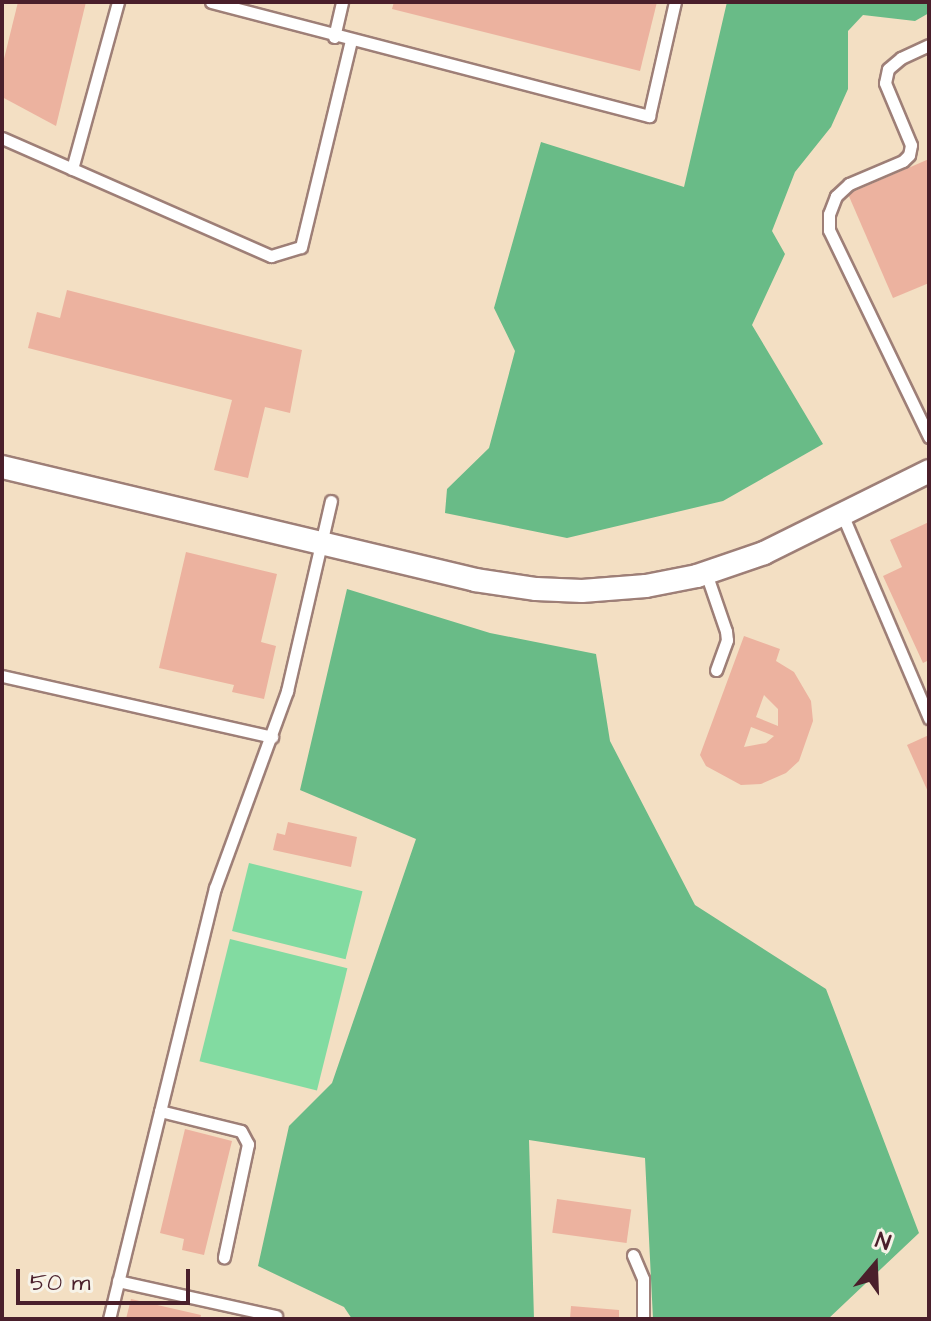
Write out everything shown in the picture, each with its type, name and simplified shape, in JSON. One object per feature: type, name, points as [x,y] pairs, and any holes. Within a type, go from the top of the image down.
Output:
[{"type":"street","points":[[2,467],[475,580],[536,589],[582,591],[646,586],[706,573],[764,553],[929,471]]},
{"type":"lane","points":[[72,169],[118,2]]},
{"type":"lane","points":[[211,2],[334,37],[649,116],[675,2]]},
{"type":"lane","points":[[334,37],[342,2]]},
{"type":"lane","points":[[2,138],[271,256],[301,247],[351,41]]},
{"type":"lane","points":[[929,45],[888,69],[885,83],[911,145],[909,155],[903,161],[849,184],[836,196],[829,214],[829,230],[929,437]]},
{"type":"lane","points":[[109,1319],[215,888],[287,691],[331,501]]},
{"type":"lane","points":[[842,514],[929,718]]},
{"type":"lane","points":[[706,573],[727,640],[716,670]]},
{"type":"lane","points":[[2,676],[272,737]]},
{"type":"lane","points":[[160,1111],[241,1131],[248,1144],[224,1257]]},
{"type":"lane","points":[[633,1255],[643,1279],[643,1319]]},
{"type":"lane","points":[[118,1281],[276,1316]]},
{"type":"green space","points":[[727,2],[929,2],[929,13],[915,21],[863,15],[848,31],[848,89],[831,127],[795,172],[772,231],[785,254],[752,325],[823,444],[723,501],[567,538],[445,513],[447,489],[489,448],[515,351],[494,308],[541,142],[684,187]]},
{"type":"green space","points":[[347,589],[490,633],[596,654],[610,741],[695,905],[826,989],[919,1233],[828,1319],[653,1319],[645,1158],[529,1140],[534,1319],[352,1319],[344,1307],[258,1266],[289,1126],[332,1083],[416,839],[300,790]]},
{"type":"green space","points":[[249,863],[363,891],[346,959],[232,931]]},
{"type":"green space","points":[[230,939],[347,968],[317,1091],[200,1061]]},
{"type":"building","points":[[18,2],[86,2],[56,126],[2,97],[2,67]]},
{"type":"building","points":[[394,2],[657,2],[640,71],[392,9]]},
{"type":"building","points":[[929,159],[929,283],[893,298],[848,194]]},
{"type":"building","points":[[67,290],[302,350],[290,413],[265,407],[248,478],[214,470],[232,400],[28,348],[37,312],[60,318]]},
{"type":"building","points":[[929,522],[929,660],[923,663],[883,576],[902,567],[890,540]]},
{"type":"building","points":[[186,552],[277,574],[261,642],[276,646],[264,699],[232,692],[234,685],[159,668]]},
{"type":"building","points":[[744,636],[780,649],[776,661],[794,672],[811,701],[813,721],[799,761],[786,773],[761,784],[741,785],[706,766],[700,755]],"holes":[[[764,695],[778,709],[778,726],[756,717]],[[751,727],[774,736],[766,743],[744,747]]]},
{"type":"building","points":[[929,735],[929,794],[907,745]]},
{"type":"building","points":[[288,822],[357,837],[351,867],[273,850],[277,833],[285,835]]},
{"type":"building","points":[[185,1129],[232,1141],[204,1255],[182,1250],[184,1239],[160,1233]]},
{"type":"building","points":[[557,1199],[631,1209],[627,1243],[552,1233]]},
{"type":"building","points":[[131,1299],[201,1315],[200,1319],[126,1319]]},
{"type":"building","points":[[571,1306],[619,1310],[619,1319],[570,1319]]}]
